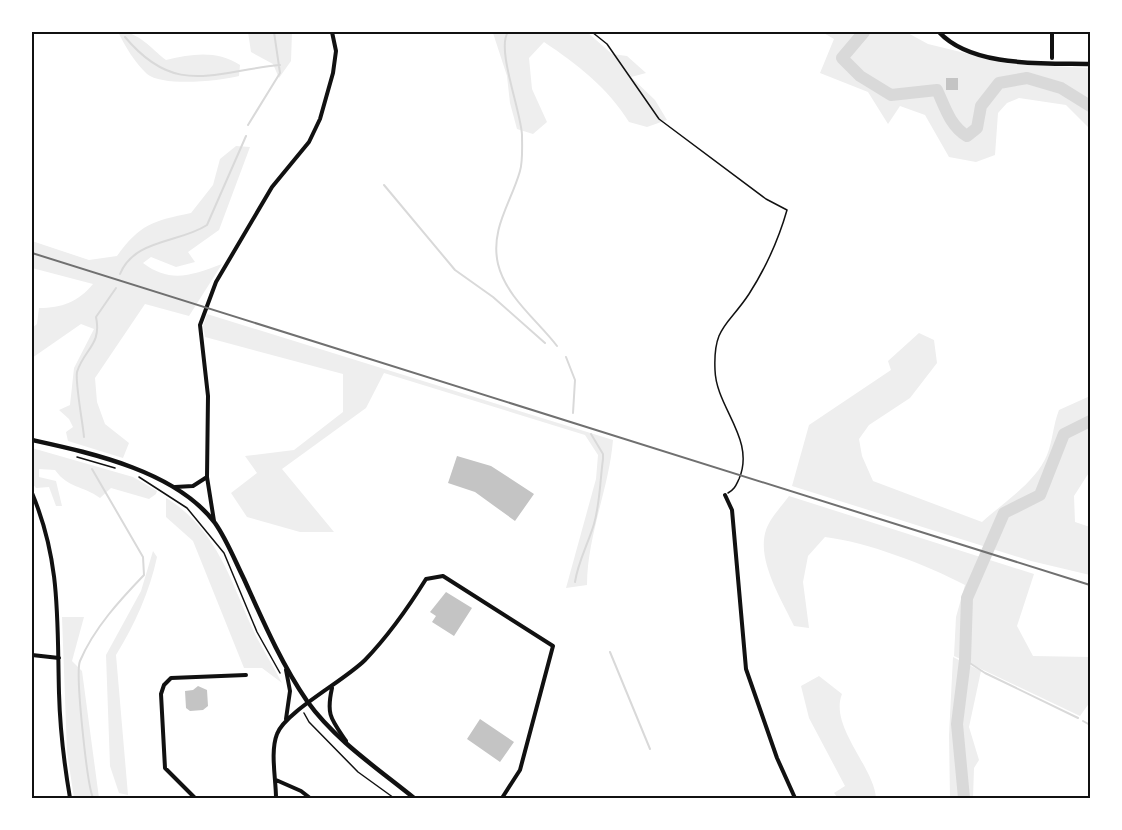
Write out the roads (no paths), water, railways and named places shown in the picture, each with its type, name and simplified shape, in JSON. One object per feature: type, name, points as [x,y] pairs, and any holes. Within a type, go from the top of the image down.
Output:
[{"type":"main road","points":[[939,32],[962,49],[990,57],[1026,62],[1090,64]]},
{"type":"main road","points":[[32,440],[121,462],[172,488],[214,522],[229,547],[286,668],[308,702],[348,744],[414,798]]},
{"type":"street","points":[[214,522],[207,477],[208,396],[199,330],[216,282],[272,187],[309,142],[320,119],[333,73],[336,51],[332,32]]},
{"type":"street","points":[[1052,32],[1052,58]]},
{"type":"street","points":[[172,488],[193,486],[207,477]]},
{"type":"street","points":[[32,493],[48,539],[57,585],[62,751],[70,798]]},
{"type":"street","points":[[725,495],[732,510],[746,669],[777,758],[795,798]]},
{"type":"street","points":[[276,798],[276,735],[286,720],[308,702],[332,688],[364,661],[398,623],[426,579],[443,576],[553,646],[520,770],[502,798]]},
{"type":"street","points":[[32,655],[59,658]]},
{"type":"street","points":[[286,668],[290,691],[286,720]]},
{"type":"street","points":[[195,798],[165,768],[161,694],[164,685],[171,678],[246,675]]},
{"type":"street","points":[[332,688],[328,706],[329,717],[348,744]]},
{"type":"street","points":[[276,780],[301,791],[310,798]]},
{"type":"waterway","points":[[248,125],[280,73],[274,32]]},
{"type":"waterway","points":[[508,32],[505,52],[521,124],[522,158],[520,171],[499,228],[496,251],[498,264],[515,298],[557,346]]},
{"type":"waterway","points":[[864,32],[842,58],[860,76],[891,95],[937,90],[952,122],[967,136],[977,128],[981,106],[999,83],[1027,78],[1061,88],[1090,106]]},
{"type":"waterway","points":[[125,37],[144,56],[161,68],[179,74],[215,75],[280,65]]},
{"type":"waterway","points":[[120,274],[136,254],[207,225],[246,136]]},
{"type":"waterway","points":[[384,185],[455,270],[493,297],[545,343]]},
{"type":"waterway","points":[[84,437],[77,372],[97,334],[96,317],[116,288]]},
{"type":"waterway","points":[[566,357],[575,380],[573,413]]},
{"type":"waterway","points":[[964,798],[957,724],[965,660],[967,598],[1004,513],[1040,495],[1064,434],[1090,421]]},
{"type":"waterway","points":[[575,582],[578,567],[594,524],[600,492],[603,454],[591,434]]},
{"type":"waterway","points":[[92,469],[143,557],[144,575],[100,626],[80,661],[82,729],[93,798]]},
{"type":"waterway","points":[[610,652],[650,749]]},
{"type":"waterway","points":[[965,660],[985,673],[1078,718]]},
{"type":"waterway","points":[[1083,721],[1090,725]]},
{"type":"railway","points":[[32,253],[1090,585]]}]
